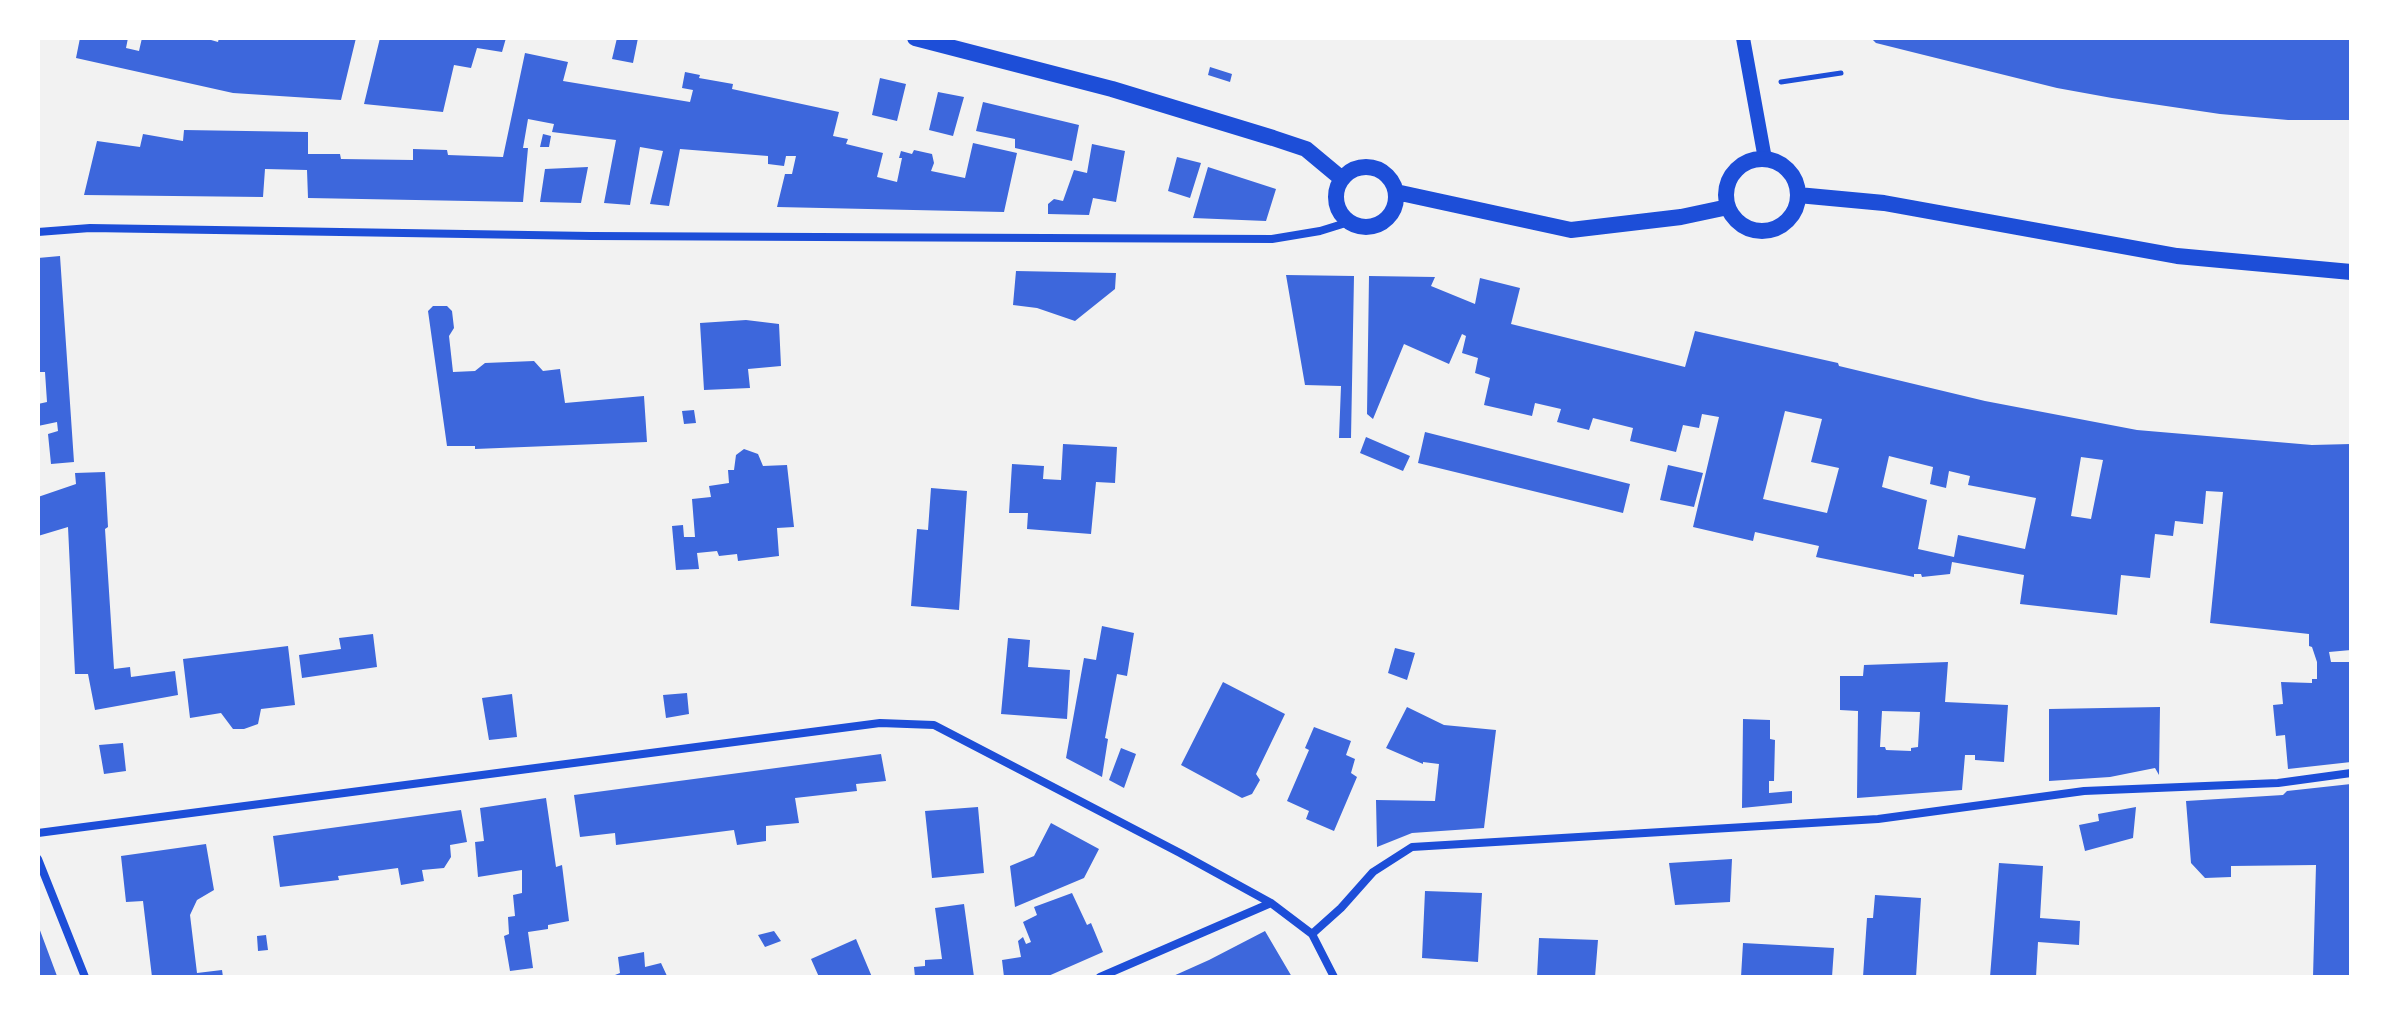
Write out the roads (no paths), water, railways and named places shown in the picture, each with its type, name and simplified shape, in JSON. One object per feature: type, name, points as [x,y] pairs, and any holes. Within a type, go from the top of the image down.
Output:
[{"type":"main road","points":[[915,38],[1112,89],[1273,138],[1306,149],[1342,179]]},
{"type":"main road","points":[[1765,159],[1775,161],[1792,175],[1798,195],[1791,217],[1772,230],[1761,232],[1741,225],[1733,217],[1726,196],[1733,173],[1752,160],[1765,159]]},
{"type":"main road","points":[[1358,168],[1379,169],[1387,175],[1396,192],[1393,212],[1378,225],[1368,228],[1349,222],[1342,216],[1336,197],[1342,179],[1358,168]]},
{"type":"main road","points":[[1396,192],[1571,230],[1681,217],[1728,207]]},
{"type":"main road","points":[[1798,195],[1884,203],[2177,256],[2351,272]]},
{"type":"street","points":[[1743,38],[1765,159]]},
{"type":"street","points":[[38,232],[90,228],[591,236],[1272,239],[1320,231],[1349,222]]},
{"type":"street","points":[[38,833],[880,723],[934,725],[1271,903],[1312,934],[1334,977]]},
{"type":"street","points":[[1312,934],[1341,908],[1373,872],[1412,847],[1878,819],[2084,791],[2278,783],[2351,773]]},
{"type":"street","points":[[38,859],[85,977]]},
{"type":"street","points":[[1100,977],[1271,903]]}]
